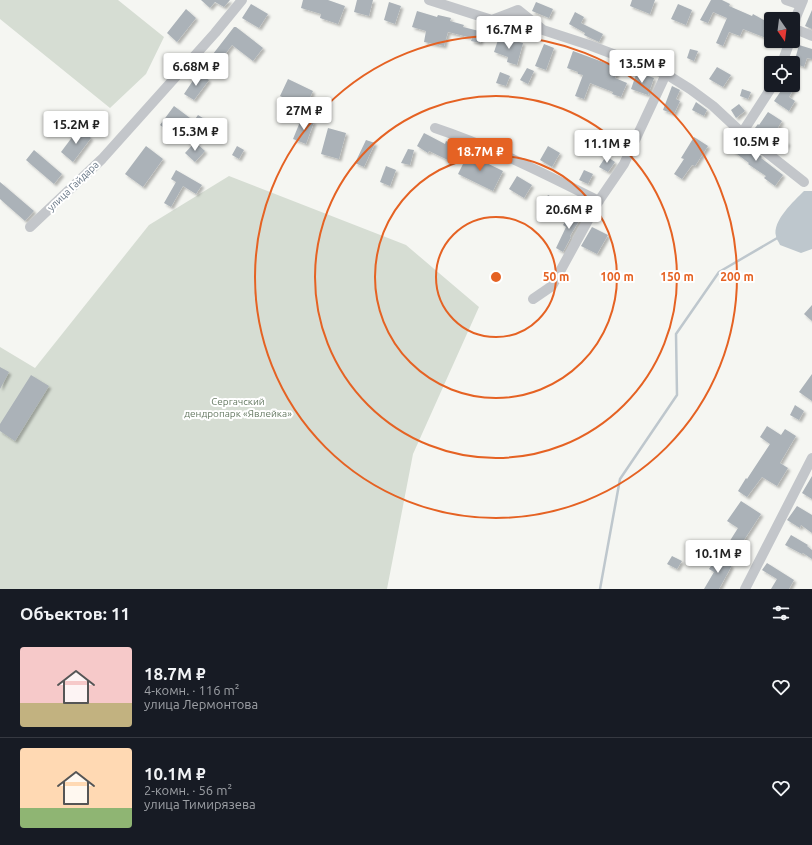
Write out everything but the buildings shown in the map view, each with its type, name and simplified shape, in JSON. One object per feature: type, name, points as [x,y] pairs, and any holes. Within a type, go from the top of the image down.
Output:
[{"type":"street","name":"улица Гайдара","points":[[30,227],[102,159],[215,33],[242,0]]},
{"type":"street","points":[[429,0],[492,20],[518,10],[543,30],[589,45],[666,74],[713,106],[742,133],[804,182]]},
{"type":"street","points":[[786,0],[802,2],[798,12]]},
{"type":"street","points":[[800,31],[812,36]]},
{"type":"street","points":[[533,299],[552,286],[599,201],[624,164],[666,74]]},
{"type":"street","points":[[742,133],[768,92]]},
{"type":"street","points":[[434,128],[466,138],[526,164],[599,201]]},
{"type":"street","points":[[745,589],[812,458]]},
{"type":"green space","points":[[0,0],[118,0],[164,37],[146,74],[110,108],[0,19]]},
{"type":"green space","name":"Сергачский дендропарк «Явлейка»","points":[[229,176],[406,245],[479,307],[413,454],[387,589],[0,589],[0,347],[35,368],[149,225]]},
{"type":"shaded area","points":[[804,191],[812,191],[812,249],[801,253],[780,245],[776,237],[776,230],[780,218]]},
{"type":"waterway","points":[[600,589],[620,479],[677,395],[676,334],[719,272],[779,237]]}]
